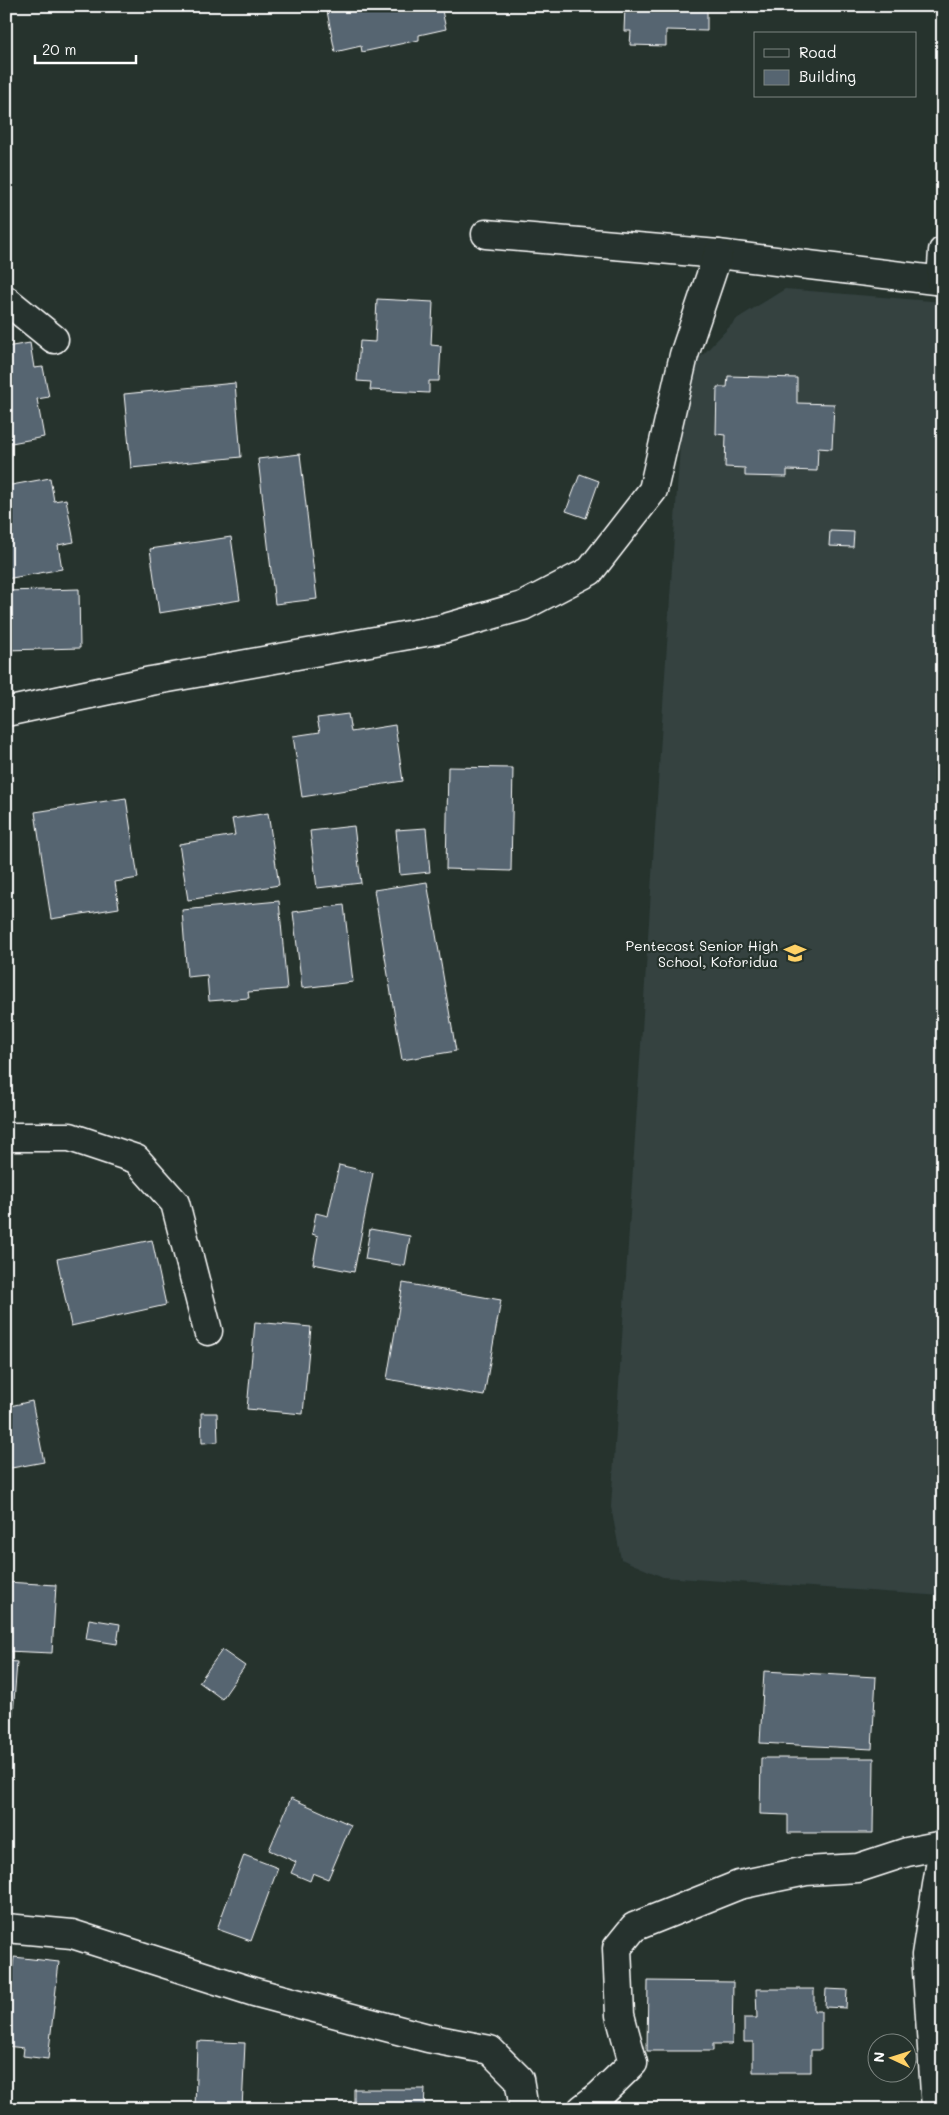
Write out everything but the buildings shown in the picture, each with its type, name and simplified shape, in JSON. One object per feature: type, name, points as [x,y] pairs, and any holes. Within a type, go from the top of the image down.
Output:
[{"type":"street","points":[[486,234],[718,254],[942,281],[943,251]]},
{"type":"street","points":[[6,712],[151,681],[442,628],[523,606],[590,571],[653,490],[684,355],[718,254]]},
{"type":"street","points":[[6,300],[54,339]]},
{"type":"street","points":[[6,1137],[70,1137],[136,1158],[175,1203],[208,1331]]},
{"type":"street","points":[[582,2109],[600,2095],[633,2063],[620,2015],[617,1948],[634,1927],[739,1885],[806,1871],[858,1868],[907,1852],[943,1846],[926,1955],[936,2109]]},
{"type":"street","points":[[6,1928],[72,1934],[254,1992],[428,2038],[490,2050],[519,2079],[524,2109]]},
{"type":"shaded area","name":"Pentecost Senior High School, Koforidua","points":[[785,289],[943,302],[943,1596],[663,1577],[621,1559],[611,1507],[683,398],[694,364],[738,318]]},
{"type":"place","name":"Pentecost Senior High School, Koforidua","points":[[795,953]]}]
